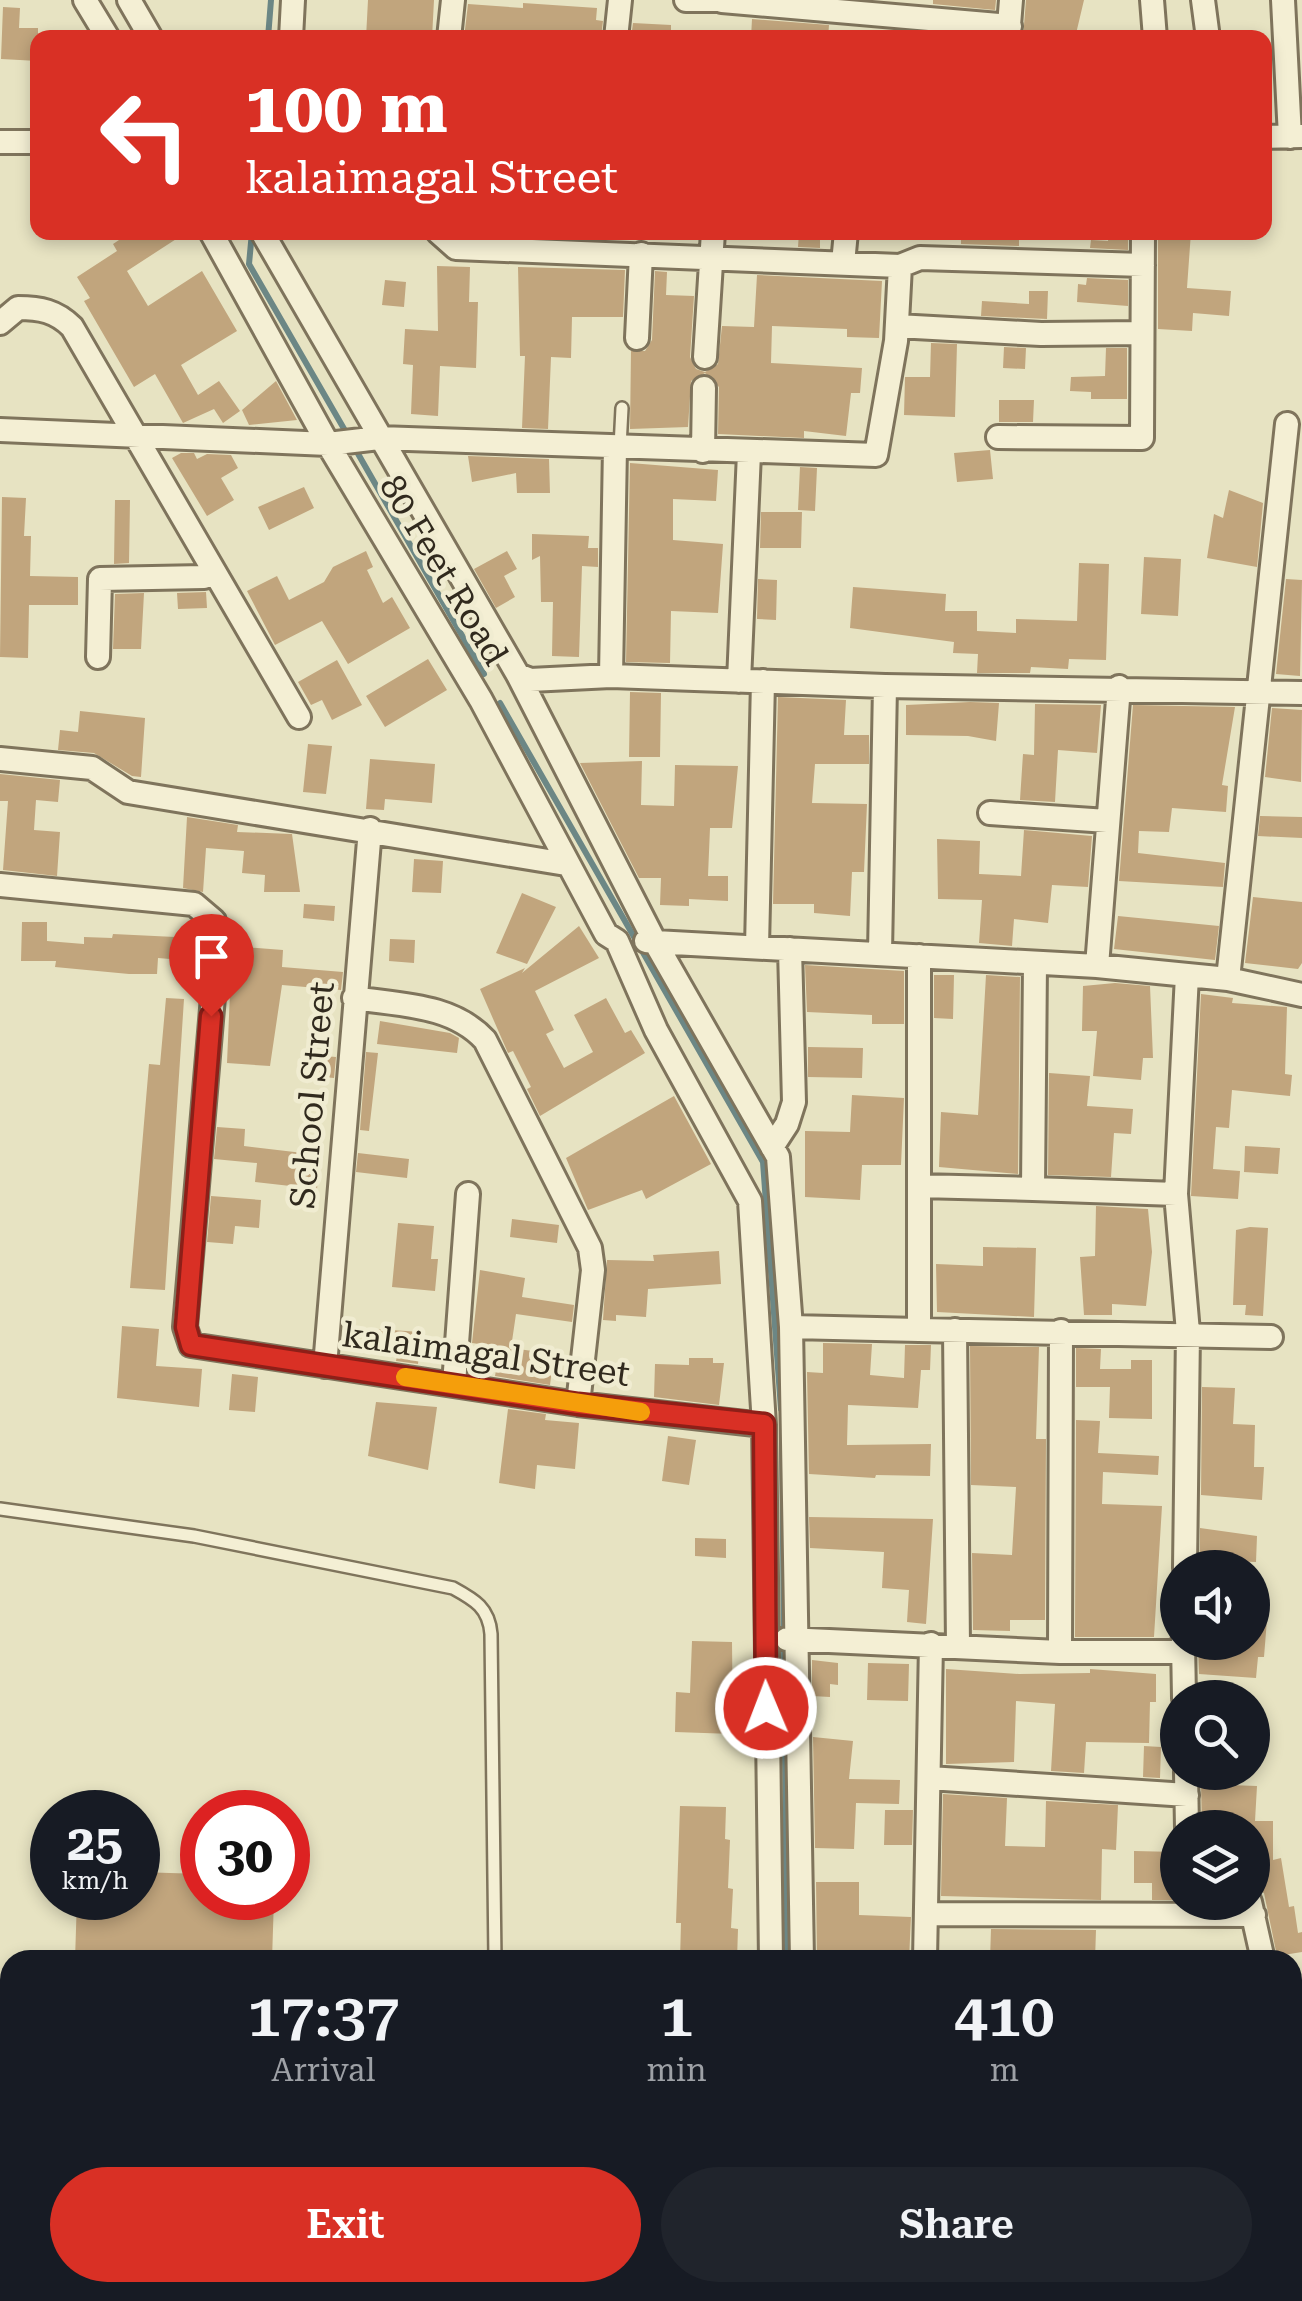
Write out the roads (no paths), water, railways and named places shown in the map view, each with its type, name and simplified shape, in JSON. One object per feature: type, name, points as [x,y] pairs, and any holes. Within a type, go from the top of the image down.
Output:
[{"type":"street","points":[[85,0],[103,30]]},
{"type":"street","points":[[129,0],[146,30]]},
{"type":"street","points":[[291,30],[293,0]]},
{"type":"street","points":[[450,30],[454,0]]},
{"type":"street","points":[[617,30],[620,0]]},
{"type":"street","points":[[686,0],[866,5],[998,30]]},
{"type":"street","points":[[1009,30],[1012,0]]},
{"type":"street","points":[[1152,0],[1154,30]]},
{"type":"street","points":[[1203,0],[1207,30]]},
{"type":"street","points":[[1284,0],[1296,136]]},
{"type":"street","points":[[0,142],[30,142]]},
{"type":"street","name":"80 Feet Road","points":[[216,240],[333,444],[502,681],[566,864],[606,934],[617,941],[656,1030],[750,1201],[764,1424]]},
{"type":"street","points":[[447,240],[456,248],[598,242],[641,254],[900,266],[920,258],[1143,265]]},
{"type":"street","points":[[705,357],[713,240]]},
{"type":"street","points":[[844,263],[845,240]]},
{"type":"street","points":[[998,436],[1142,438],[1143,240]]},
{"type":"street","name":"80 Feet Road","points":[[272,242],[371,440],[502,681],[778,1157],[791,1327],[797,1640]]},
{"type":"street","points":[[638,338],[641,254]]},
{"type":"street","points":[[0,430],[333,444],[371,440],[876,454],[897,326],[900,266]]},
{"type":"street","points":[[0,323],[18,308],[60,315],[72,327],[299,718]]},
{"type":"street","points":[[897,326],[1041,334],[1142,333]]},
{"type":"street","points":[[703,451],[704,388]]},
{"type":"street","points":[[1228,978],[1287,424]]},
{"type":"street","points":[[611,676],[618,447]]},
{"type":"street","points":[[738,680],[749,453]]},
{"type":"street","points":[[98,657],[100,579],[204,577],[215,572]]},
{"type":"street","name":"80 Feet Road","points":[[502,681],[611,676],[886,686],[1302,693]]},
{"type":"street","points":[[756,947],[763,682]]},
{"type":"street","points":[[880,953],[886,686]]},
{"type":"street","points":[[1097,966],[1119,687]]},
{"type":"street","points":[[0,759],[92,768],[128,792],[566,864]]},
{"type":"street","points":[[990,813],[1107,822]]},
{"type":"street","name":"School Street","points":[[325,1366],[370,830]]},
{"type":"street","name":"kalaimagal Street","points":[[0,885],[194,904],[214,922],[218,938],[186,1327],[191,1345],[578,1404],[764,1424]]},
{"type":"street","points":[[617,941],[1097,966],[1228,978],[1302,995]]},
{"type":"street","points":[[772,1147],[787,1124],[794,1102],[790,949]]},
{"type":"street","points":[[919,956],[919,1330]]},
{"type":"street","points":[[1033,1189],[1035,964]]},
{"type":"street","points":[[1185,1550],[1188,1332],[1176,1194],[1187,976]]},
{"type":"street","points":[[354,998],[446,1013],[470,1024],[485,1040],[590,1248],[593,1270],[578,1404]]},
{"type":"street","points":[[919,1186],[1176,1194]]},
{"type":"street","points":[[454,1384],[468,1194]]},
{"type":"street","points":[[791,1327],[1271,1336]]},
{"type":"street","points":[[955,1330],[958,1646]]},
{"type":"street","points":[[1060,1652],[1061,1331]]},
{"type":"street","points":[[764,1424],[771,1950]]},
{"type":"street","points":[[767,1638],[1060,1652],[1160,1648]]},
{"type":"street","points":[[797,1640],[796,1804],[802,1950]]},
{"type":"street","points":[[925,1950],[931,1644]]},
{"type":"street","points":[[928,1778],[1160,1783]]},
{"type":"street","points":[[926,1914],[1160,1910]]},
{"type":"street","points":[[1254,1920],[1261,1950]]},
{"type":"lane","points":[[618,447],[622,408]]},
{"type":"lane","points":[[0,1509],[194,1536],[453,1588],[474,1600],[490,1616],[492,1634],[496,1950]]},
{"type":"waterway","points":[[269,30],[271,0]]},
{"type":"waterway","points":[[251,240],[249,264],[347,434]]},
{"type":"waterway","points":[[353,445],[484,674]]},
{"type":"waterway","points":[[500,703],[763,1162],[781,1409]]},
{"type":"waterway","points":[[782,1436],[787,1950]]}]
